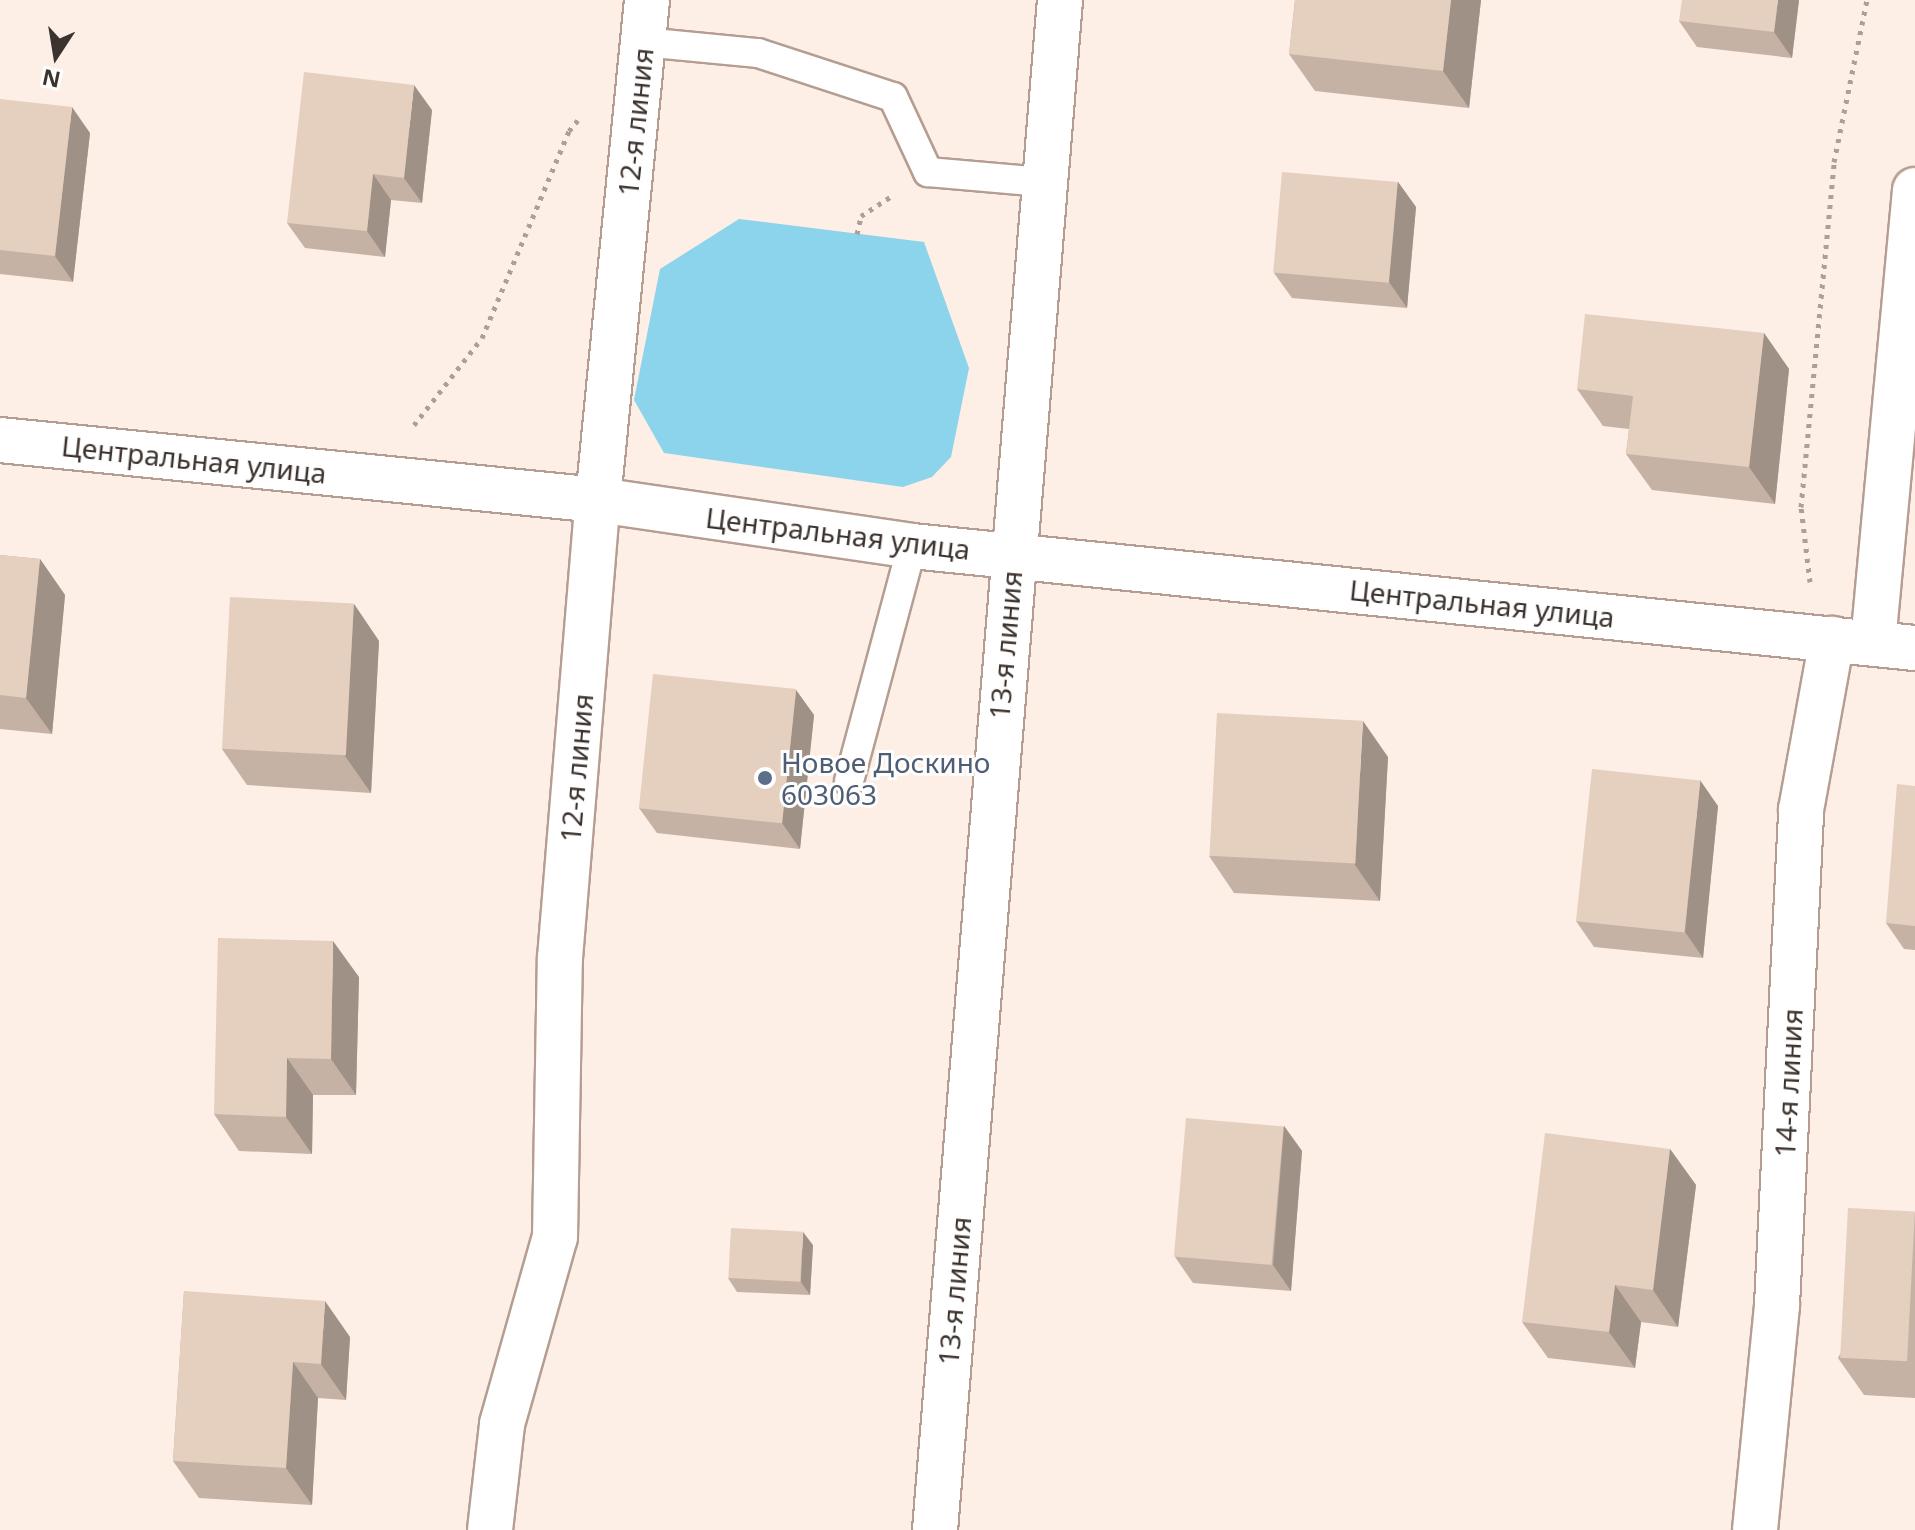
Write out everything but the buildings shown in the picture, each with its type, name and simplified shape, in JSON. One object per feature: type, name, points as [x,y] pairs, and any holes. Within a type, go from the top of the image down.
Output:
[{"type":"street","name":"13-я линия","points":[[935,1530],[1012,554],[1060,0]]},
{"type":"street","name":"12-я линия","points":[[490,1530],[502,1424],[555,1237],[560,958],[598,500],[645,21]]},
{"type":"street","name":"14-я линия","points":[[1755,1530],[1777,1305],[1801,810],[1873,643],[1915,190]]},
{"type":"street","name":"Центральная улица","points":[[0,440],[598,500],[912,546],[1873,643]]},
{"type":"lane","points":[[645,21],[758,53],[893,97],[928,172],[1043,182]]},
{"type":"lane","points":[[849,781],[912,546]]},
{"type":"path","points":[[1867,0],[1834,162],[1801,507],[1807,574],[1873,643]]},
{"type":"path","points":[[410,431],[482,338],[569,131],[587,109]]},
{"type":"path","points":[[857,234],[861,216]]},
{"type":"water","points":[[739,219],[924,242],[969,368],[951,457],[932,477],[903,487],[664,453],[634,400],[660,269]]},
{"type":"place","name":"Новое Доскино 603063","points":[[765,778]]}]
